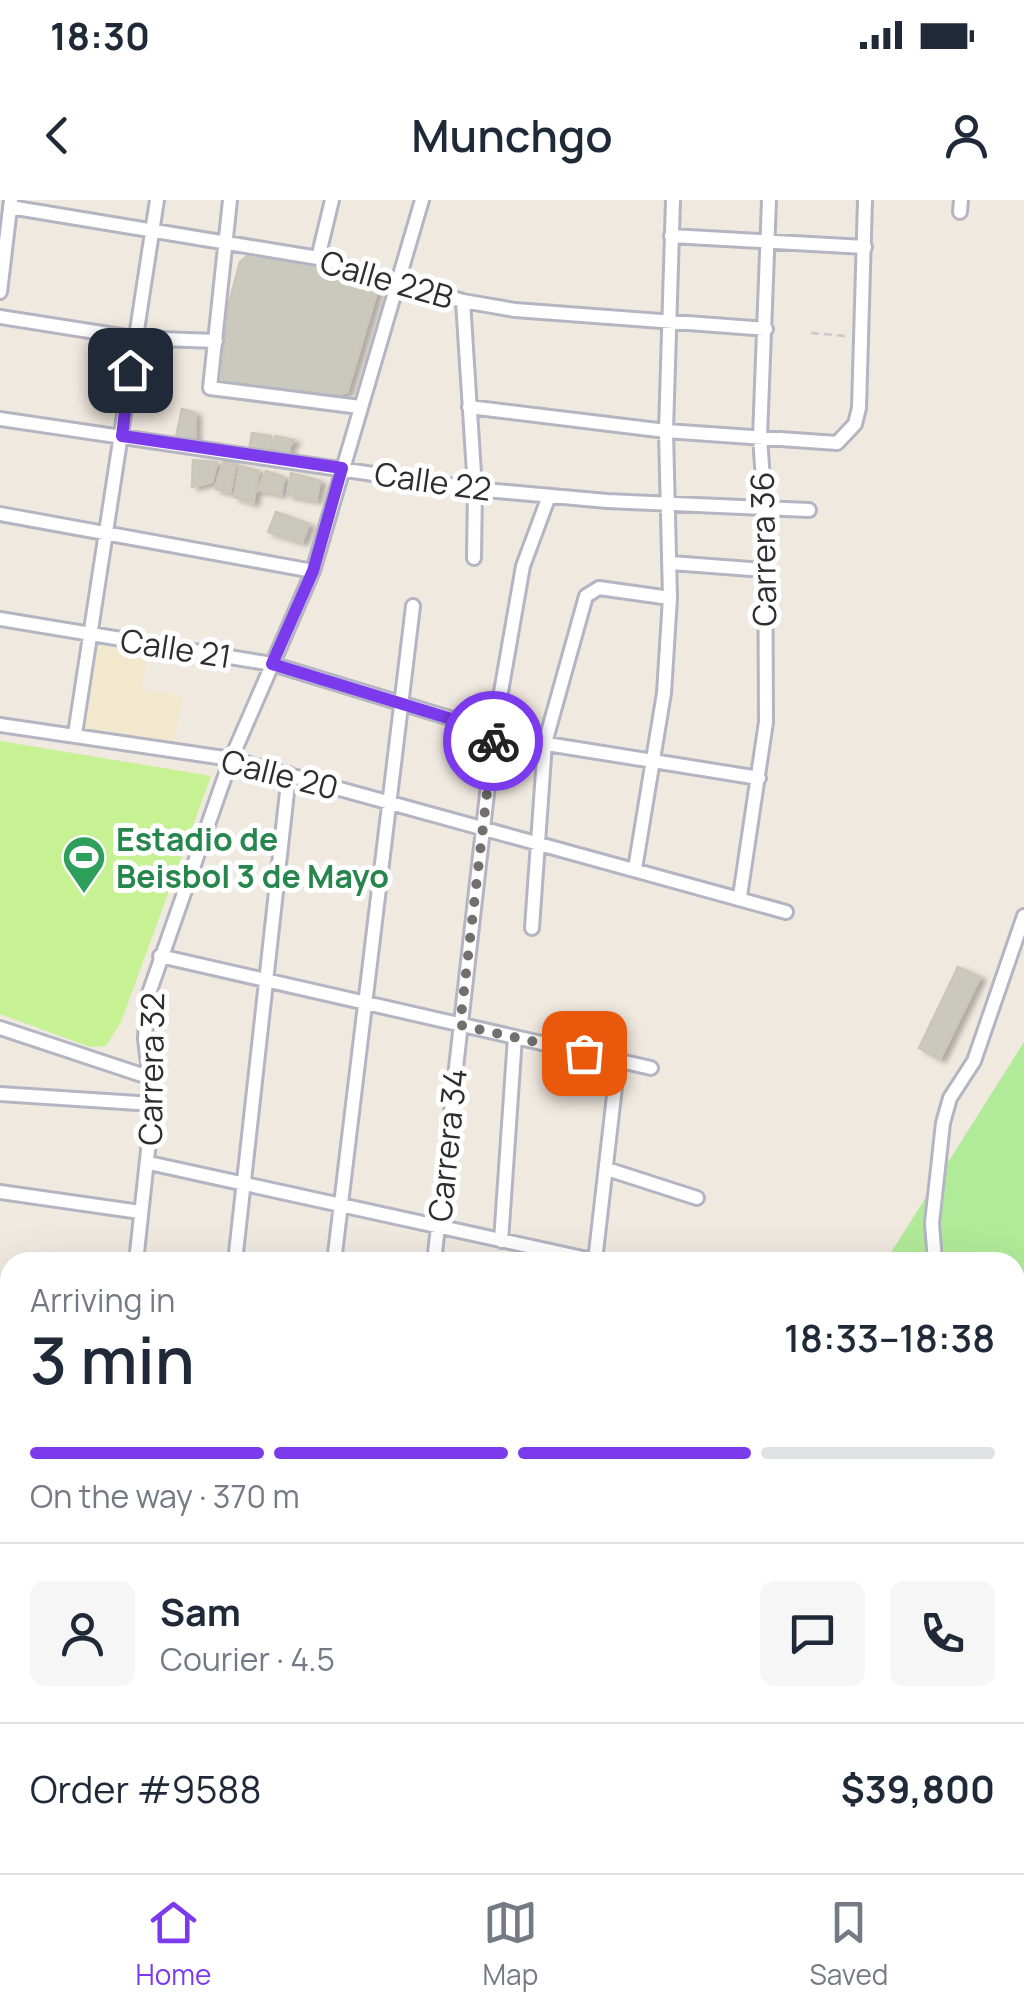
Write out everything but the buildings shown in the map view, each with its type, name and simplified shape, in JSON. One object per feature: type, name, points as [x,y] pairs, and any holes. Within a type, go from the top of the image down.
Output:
[{"type":"street","points":[[75,734],[103,531],[122,436],[157,200]]},
{"type":"street","points":[[230,200],[210,388],[360,406]]},
{"type":"street","points":[[318,258],[332,200]]},
{"type":"street","name":"Carrera 32","points":[[137,1252],[153,1104],[147,998],[231,759],[313,571],[422,200]]},
{"type":"street","points":[[635,869],[664,693],[670,598],[666,431],[672,324],[672,200]]},
{"type":"street","name":"Carrera 36","points":[[740,896],[766,722],[765,508],[760,437],[769,200]]},
{"type":"street","points":[[469,406],[666,431],[837,443],[848,435],[859,408],[865,200]]},
{"type":"street","points":[[0,292],[11,204]]},
{"type":"street","name":"Calle 22B","points":[[11,204],[318,258],[463,301],[672,324],[766,328]]},
{"type":"street","points":[[671,236],[865,246]]},
{"type":"street","points":[[463,301],[475,489],[474,558]]},
{"type":"street","points":[[0,317],[134,338],[216,341]]},
{"type":"street","name":"Calle 22","points":[[0,419],[475,489],[809,510]]},
{"type":"street","name":"Carrera 34","points":[[435,1252],[494,732],[523,566],[549,496]]},
{"type":"street","points":[[0,514],[313,571]]},
{"type":"street","points":[[671,563],[765,570]]},
{"type":"street","points":[[532,928],[535,842],[545,743],[586,596],[599,588],[670,598]]},
{"type":"street","points":[[335,1252],[398,704],[413,606]]},
{"type":"street","name":"Calle 21","points":[[0,619],[272,664],[494,732],[759,778]]},
{"type":"street","name":"Calle 20","points":[[0,725],[231,759],[483,830],[740,896],[786,912]]},
{"type":"street","points":[[235,1252],[289,774]]},
{"type":"street","points":[[934,1252],[932,1223],[943,1123],[950,1098],[974,1061],[1024,916]]},
{"type":"street","points":[[160,956],[651,1068]]},
{"type":"street","points":[[0,1028],[150,1078]]},
{"type":"street","points":[[501,1242],[514,1037]]},
{"type":"street","points":[[598,1252],[597,1220],[607,1169],[618,1061]]},
{"type":"street","points":[[0,1094],[153,1104]]},
{"type":"street","points":[[149,1163],[550,1252]]},
{"type":"street","points":[[607,1169],[698,1198]]},
{"type":"street","points":[[0,1192],[140,1212]]},
{"type":"path","points":[[812,333],[863,338]]},
{"type":"shaded area","points":[[95,643],[149,650],[141,689],[183,696],[174,742],[84,728]]},
{"type":"green space","name":"Estadio de Beisbol 3 de Mayo","points":[[0,741],[211,776],[121,1022],[106,1046],[90,1047],[0,1014]]},
{"type":"green space","points":[[1024,1042],[1024,1252],[891,1252]]},
{"type":"way so far","points":[[493,741],[460,1025],[584,1053]]},
{"type":"place","name":"Estadio de Beisbol 3 de Mayo","points":[[84,895]]},
{"type":"route","points":[[130,370],[122,436],[342,468],[313,571],[272,664],[494,732],[493,741]]}]
